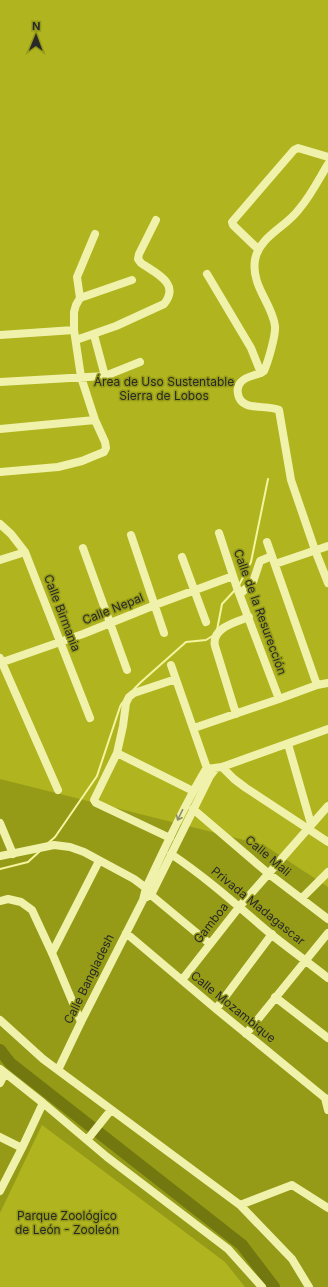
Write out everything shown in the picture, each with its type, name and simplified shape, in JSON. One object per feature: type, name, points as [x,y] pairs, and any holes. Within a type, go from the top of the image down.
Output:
[{"type":"street","points":[[258,248],[233,225],[232,222],[294,150],[298,148],[328,157]]},
{"type":"street","points":[[328,164],[300,209],[258,248],[254,269],[256,279],[275,326],[275,332],[266,366],[261,373],[242,381],[238,387],[240,400],[246,405],[278,410],[291,480],[328,583]]},
{"type":"street","points":[[76,340],[116,326],[164,304],[169,298],[170,289],[167,280],[141,263],[138,259],[156,220]]},
{"type":"street","points":[[0,472],[58,467],[82,461],[104,452],[106,448],[81,378],[74,330],[74,312],[80,298],[76,277],[95,234]]},
{"type":"street","points":[[207,274],[251,348],[261,373]]},
{"type":"street","points":[[80,298],[132,280]]},
{"type":"street","points":[[0,335],[74,330]]},
{"type":"street","points":[[94,334],[105,376]]},
{"type":"street","points":[[0,382],[105,376],[140,362]]},
{"type":"street","points":[[0,429],[95,420]]},
{"type":"street","name":"Calle Birmania","points":[[0,524],[11,534],[25,552],[90,718]]},
{"type":"street","name":"Calle de la Resurección","points":[[219,533],[233,576],[279,699]]},
{"type":"street","points":[[131,535],[156,605],[164,633]]},
{"type":"street","points":[[267,542],[317,685]]},
{"type":"street","points":[[275,564],[328,546]]},
{"type":"street","points":[[83,548],[127,670]]},
{"type":"street","points":[[0,560],[25,552]]},
{"type":"street","points":[[240,594],[253,582],[260,562],[272,556]]},
{"type":"street","points":[[182,557],[206,622]]},
{"type":"street","name":"Calle Nepal","points":[[1,661],[60,642],[233,576]]},
{"type":"street","points":[[236,714],[214,640],[218,632],[228,625],[249,617]]},
{"type":"street","points":[[1,661],[58,790]]},
{"type":"street","points":[[171,665],[194,728],[208,773],[219,767],[328,730]]},
{"type":"street","points":[[170,838],[96,802],[94,797],[117,752],[123,726],[126,703],[129,698],[134,693],[176,679]]},
{"type":"street","points":[[194,728],[317,685],[328,683]]},
{"type":"street","points":[[288,744],[310,826]]},
{"type":"street","points":[[117,752],[192,791]]},
{"type":"street","points":[[219,767],[240,784],[310,826],[328,842]]},
{"type":"street","name":"Calle Bangladesh","points":[[149,891],[170,838],[192,791],[208,773]]},
{"type":"street","name":"Calle Bangladesh","points":[[58,1070],[143,900],[171,854],[193,809],[208,773]]},
{"type":"street","name":"Gamboa","points":[[182,980],[240,906],[328,806]]},
{"type":"street","name":"Calle Mali","points":[[193,809],[269,874],[328,919]]},
{"type":"street","points":[[0,823],[14,854]]},
{"type":"street","points":[[0,856],[54,845],[70,847],[134,879],[210,944]]},
{"type":"street","name":"Privada Madagascar","points":[[171,854],[240,906],[272,934],[328,978]]},
{"type":"street","points":[[52,953],[99,861]]},
{"type":"street","points":[[302,898],[328,872]]},
{"type":"street","points":[[0,901],[8,899],[21,902],[32,910],[81,1022]]},
{"type":"street","name":"Calle Mozambique","points":[[126,933],[246,1034],[327,1098]]},
{"type":"street","points":[[246,1034],[328,933]]},
{"type":"street","points":[[216,1009],[272,934]]},
{"type":"street","points":[[275,997],[328,1038]]},
{"type":"street","points":[[0,1020],[43,1059],[109,1113],[240,1205],[292,1259],[309,1287]]},
{"type":"street","points":[[0,1082],[2,1071],[89,1137],[106,1157],[228,1249],[262,1287]]},
{"type":"street","points":[[327,1098],[328,1110]]},
{"type":"street","points":[[0,1191],[43,1102]]},
{"type":"street","points":[[89,1137],[109,1113]]},
{"type":"street","points":[[0,1137],[22,1148]]},
{"type":"street","points":[[240,1205],[292,1185],[328,1208]]},
{"type":"green space","name":"Área de Uso Sustentable Sierra de Lobos","points":[[0,0],[328,0],[328,887],[264,845],[0,779]]},
{"type":"green space","name":"Parque Zoológico de León - Zooleón","points":[[42,1125],[225,1262],[245,1287],[0,1287],[0,1213]]},
{"type":"waterway","points":[[239,585],[251,562],[268,479]]},
{"type":"waterway","points":[[217,630],[222,604],[235,590]]},
{"type":"waterway","points":[[134,689],[186,642],[206,640],[214,635]]},
{"type":"waterway","points":[[47,844],[55,837],[97,776],[122,703]]},
{"type":"waterway","points":[[0,869],[28,862],[40,851]]},
{"type":"waterway","points":[[0,1050],[10,1063],[242,1245],[274,1287]]}]
